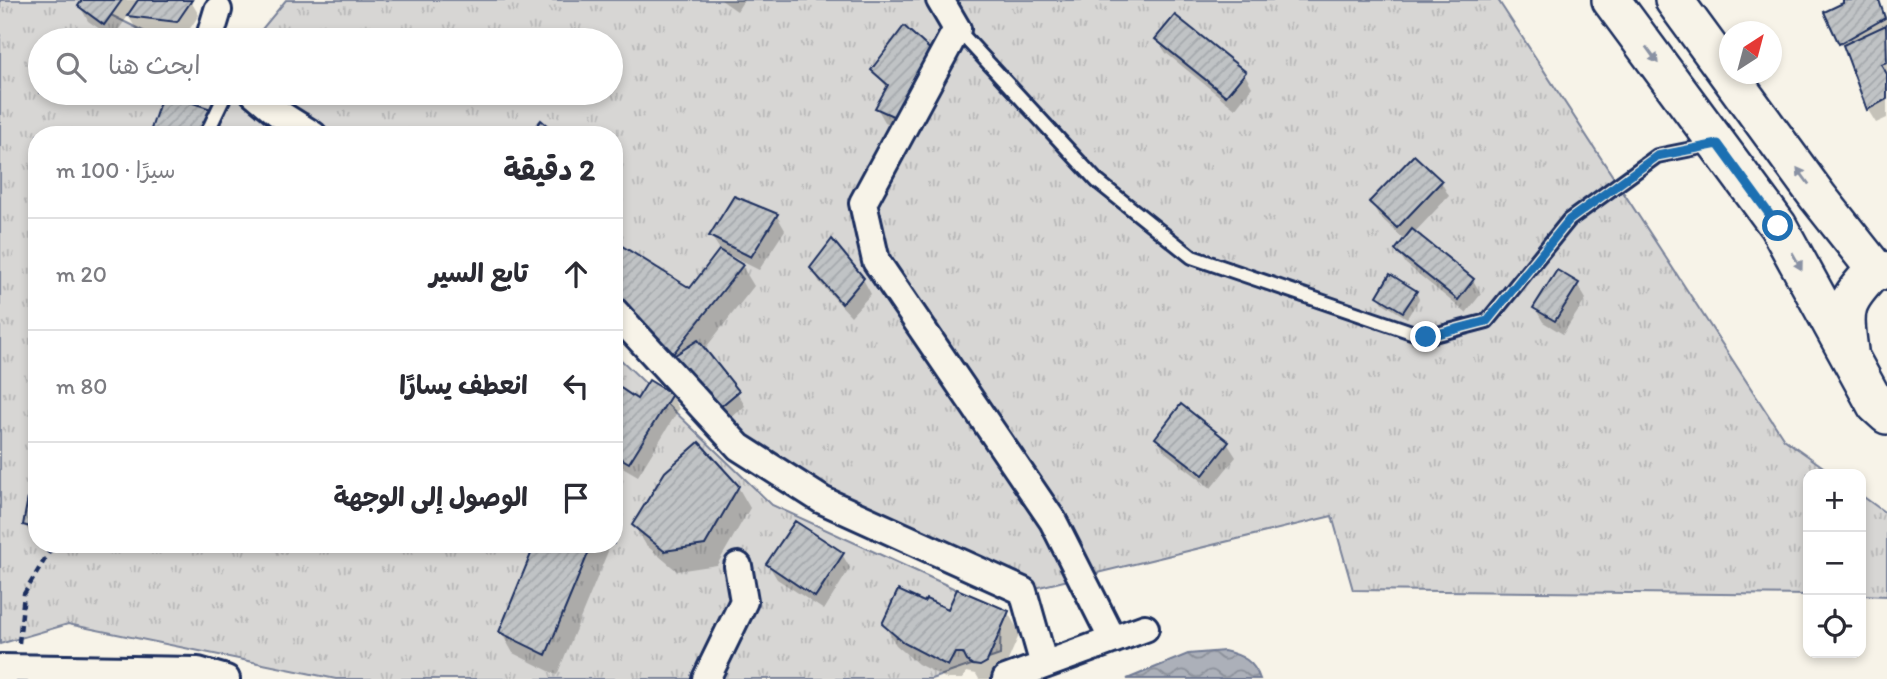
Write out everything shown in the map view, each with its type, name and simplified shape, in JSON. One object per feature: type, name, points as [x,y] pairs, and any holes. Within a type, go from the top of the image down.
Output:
[{"type":"main road","points":[[1611,0],[1778,226],[1876,405],[1887,415]]},
{"type":"main road","points":[[1674,0],[1818,197],[1881,270],[1852,295],[1844,317],[1849,356]]},
{"type":"street","points":[[940,0],[957,29],[863,203],[876,261],[1053,521],[1113,640]]},
{"type":"street","points":[[213,28],[218,10]]},
{"type":"street","points":[[268,105],[299,126]]},
{"type":"street","points":[[623,321],[739,447],[822,500],[1023,591],[1044,665]]},
{"type":"street","points":[[706,679],[744,601],[738,566]]},
{"type":"street","points":[[1006,679],[1145,628]]},
{"type":"street","points":[[5,668],[198,671],[226,679]]},
{"type":"lane","points":[[957,29],[1097,181],[1192,257],[1426,337],[1487,321],[1569,220],[1657,156],[1718,144]]},
{"type":"lane","points":[[210,126],[220,105]]},
{"type":"path","points":[[5,668],[18,650],[24,594],[49,553]]},
{"type":"green space","points":[[0,0],[81,0],[137,28],[28,28],[28,105],[623,105],[623,28],[263,28],[286,0],[1498,0],[1784,439],[1826,469],[1803,469],[1803,595],[1353,590],[1332,516],[1023,591],[739,447],[623,321],[623,126],[28,126],[28,553],[623,553],[623,362],[772,505],[1001,610],[1000,655],[931,679],[336,679],[68,624],[0,644]]},
{"type":"green space","points":[[1866,499],[1887,514],[1887,596],[1866,595]]},
{"type":"water","points":[[1224,651],[1246,660],[1260,679],[1127,679],[1188,654]]},
{"type":"building","points":[[82,0],[122,0],[104,25],[78,6]]},
{"type":"building","points":[[138,0],[192,0],[177,22],[127,16]]},
{"type":"building","points":[[1843,0],[1879,0],[1885,18],[1839,44],[1824,12],[1843,3]]},
{"type":"building","points":[[1175,15],[1246,72],[1226,96],[1155,39]]},
{"type":"building","points":[[1886,25],[1887,62],[1881,64],[1887,74],[1887,99],[1867,110],[1843,45]]},
{"type":"building","points":[[904,26],[934,53],[895,117],[875,108],[888,85],[871,70]]},
{"type":"building","points":[[159,105],[199,105],[217,111],[213,126],[152,126]]},
{"type":"building","points":[[541,120],[548,126],[536,126]]},
{"type":"building","points":[[1414,155],[1442,181],[1397,228],[1369,202]]},
{"type":"building","points":[[734,196],[778,214],[751,257],[709,236]]},
{"type":"building","points":[[1412,229],[1474,279],[1458,300],[1395,250]]},
{"type":"building","points":[[832,239],[864,278],[842,304],[810,268]]},
{"type":"building","points":[[623,247],[690,288],[719,250],[743,265],[669,359],[623,305]]},
{"type":"building","points":[[1557,270],[1579,283],[1555,321],[1533,308]]},
{"type":"building","points":[[1390,274],[1417,291],[1403,312],[1377,296]]},
{"type":"building","points":[[698,340],[739,391],[714,412],[669,359]]},
{"type":"building","points":[[649,380],[672,394],[629,463],[623,459],[623,390],[637,399]]},
{"type":"building","points":[[1181,404],[1229,442],[1203,475],[1155,438]]},
{"type":"building","points":[[699,442],[739,486],[705,545],[664,551],[632,525],[665,472]]},
{"type":"building","points":[[28,498],[28,526],[23,525]]},
{"type":"building","points":[[795,521],[844,553],[815,597],[766,564]]},
{"type":"building","points":[[531,553],[588,553],[546,655],[499,632]]},
{"type":"building","points":[[957,589],[1009,611],[987,662],[980,666],[967,661],[963,653],[955,653],[948,666],[904,643],[882,624],[898,590],[948,609]]},
{"type":"route","points":[[1426,337],[1487,321],[1569,220],[1657,156],[1718,144],[1778,226]]}]
